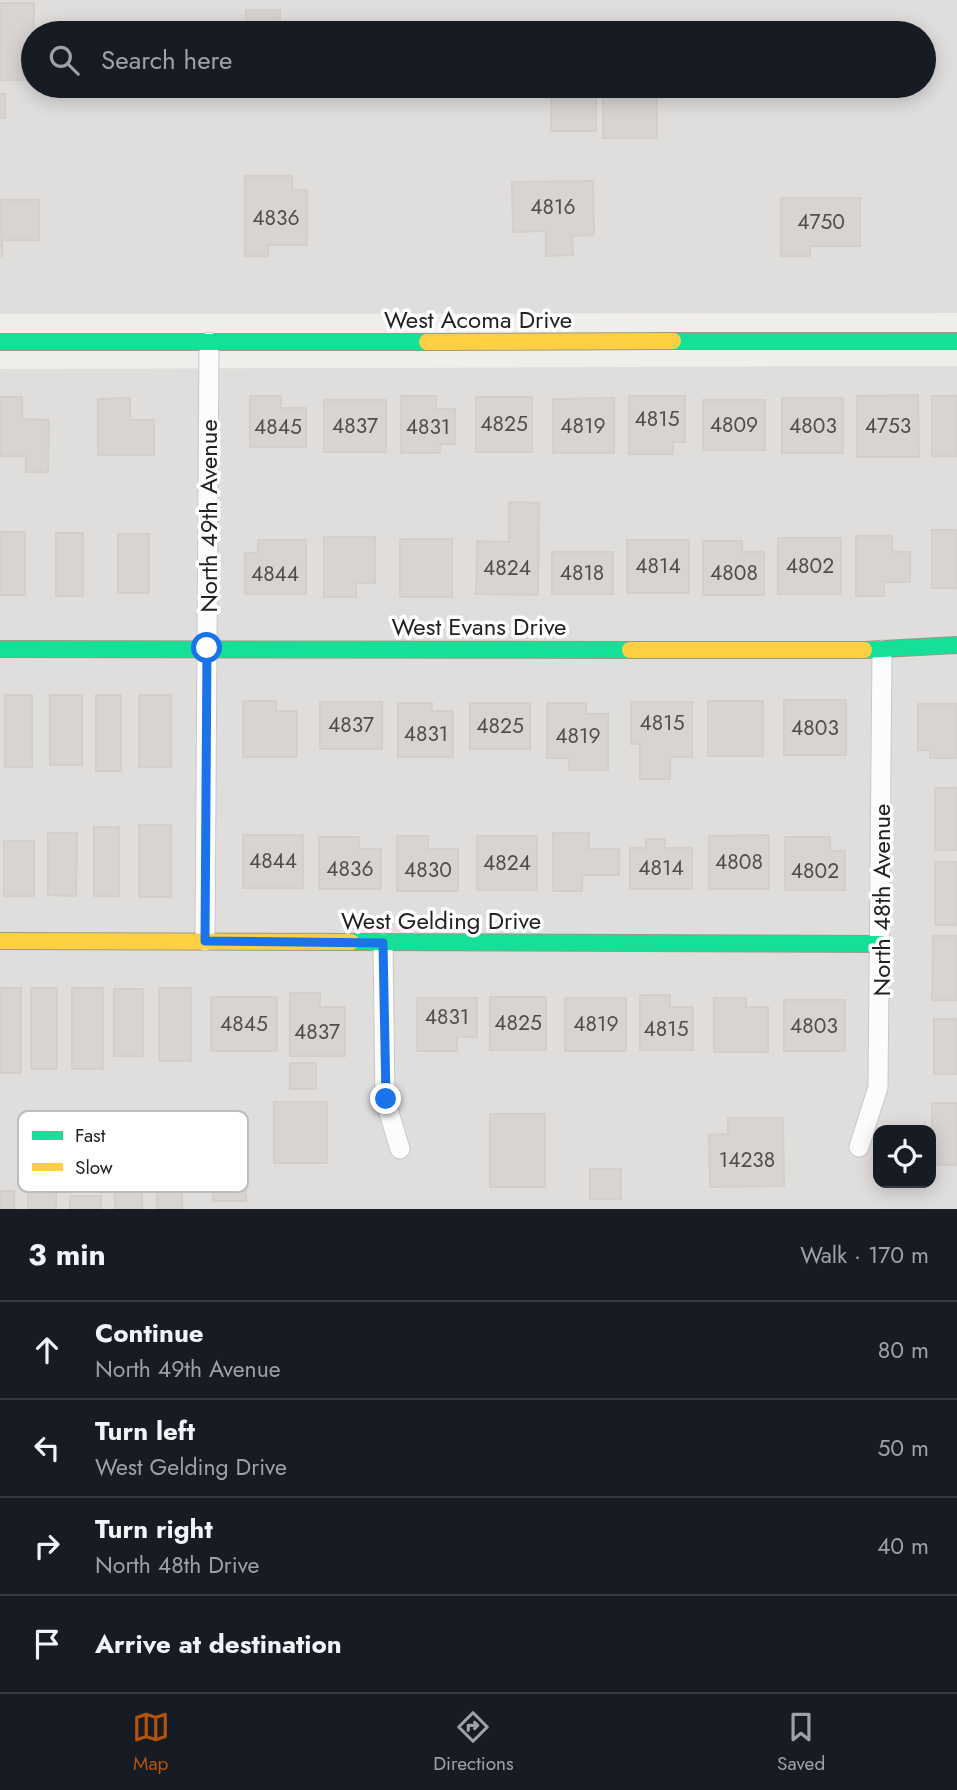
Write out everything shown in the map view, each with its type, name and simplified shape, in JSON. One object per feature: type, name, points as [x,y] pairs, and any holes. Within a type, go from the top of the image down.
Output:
[{"type":"street","name":"West Acoma Drive","points":[[0,342],[957,341]]},
{"type":"street","name":"North 49th Avenue","points":[[205,941],[209,342]]},
{"type":"street","name":"West Evans Drive","points":[[0,649],[882,650],[957,645]]},
{"type":"street","name":"North 48th Avenue","points":[[859,1147],[878,1087],[882,650]]},
{"type":"street","name":"West Gelding Drive","points":[[0,941],[881,944]]},
{"type":"street","points":[[383,943],[386,1099],[400,1149]]},
{"type":"shaded area","points":[[0,0],[957,0],[957,313],[0,314]]},
{"type":"shaded area","points":[[957,366],[957,1209],[0,1209],[0,369]]},
{"type":"building","points":[[0,3],[34,3],[34,21],[21,21],[21,80],[0,80]]},
{"type":"building","points":[[246,10],[280,10],[280,21],[246,21]]},
{"type":"building","points":[[0,94],[5,94],[5,118],[0,118]]},
{"type":"building","points":[[551,98],[596,98],[596,131],[551,131]]},
{"type":"building","points":[[603,98],[657,98],[657,138],[603,138]]},
{"type":"building","points":[[245,176],[292,176],[292,190],[307,190],[307,245],[268,245],[268,256],[245,256]]},
{"type":"building","points":[[593,181],[594,235],[572,236],[573,255],[546,256],[546,231],[513,232],[512,182]]},
{"type":"building","points":[[781,198],[860,198],[860,246],[810,246],[810,256],[781,256]]},
{"type":"building","points":[[0,200],[39,200],[39,240],[2,240],[2,258]]},
{"type":"building","points":[[918,395],[919,457],[857,457],[857,396]]},
{"type":"building","points":[[250,396],[281,396],[281,408],[306,408],[306,447],[250,447]]},
{"type":"building","points":[[401,396],[436,396],[436,409],[455,409],[455,444],[440,444],[440,453],[401,453]]},
{"type":"building","points":[[629,396],[685,396],[685,442],[673,442],[673,454],[629,454]]},
{"type":"building","points":[[932,396],[957,396],[957,456],[932,456]]},
{"type":"building","points":[[0,397],[22,397],[22,419],[49,420],[48,472],[26,472],[26,456],[0,456]]},
{"type":"building","points":[[476,397],[532,397],[532,452],[476,452]]},
{"type":"building","points":[[130,398],[130,420],[154,420],[154,455],[98,455],[98,399]]},
{"type":"building","points":[[614,398],[614,453],[553,453],[553,399]]},
{"type":"building","points":[[782,398],[843,398],[843,453],[782,453]]},
{"type":"building","points":[[324,400],[386,400],[386,452],[324,452]]},
{"type":"building","points":[[703,400],[765,400],[765,450],[703,450]]},
{"type":"building","points":[[509,502],[539,503],[538,595],[476,594],[477,541],[509,542]]},
{"type":"building","points":[[932,530],[957,530],[957,588],[932,588]]},
{"type":"building","points":[[0,532],[25,532],[25,595],[0,595]]},
{"type":"building","points":[[56,533],[83,533],[83,596],[56,596]]},
{"type":"building","points":[[118,534],[149,534],[149,593],[118,593]]},
{"type":"building","points":[[856,536],[892,536],[892,552],[910,552],[910,582],[884,582],[884,596],[856,596]]},
{"type":"building","points":[[324,537],[375,537],[375,583],[356,583],[356,597],[324,597]]},
{"type":"building","points":[[778,538],[841,538],[841,594],[778,594]]},
{"type":"building","points":[[400,539],[452,539],[452,597],[400,597]]},
{"type":"building","points":[[258,540],[306,540],[306,594],[245,594],[245,553],[258,553]]},
{"type":"building","points":[[627,540],[689,540],[689,593],[627,593]]},
{"type":"building","points":[[703,541],[742,541],[742,552],[764,552],[764,595],[703,595]]},
{"type":"building","points":[[552,552],[613,552],[613,594],[552,594]]},
{"type":"building","points":[[5,695],[32,695],[32,767],[5,767]]},
{"type":"building","points":[[50,695],[82,695],[82,765],[50,765]]},
{"type":"building","points":[[96,695],[121,695],[121,771],[96,771]]},
{"type":"building","points":[[139,695],[171,695],[171,767],[139,767]]},
{"type":"building","points":[[784,700],[846,700],[846,755],[784,755]]},
{"type":"building","points":[[243,701],[276,701],[276,711],[297,711],[297,757],[243,757]]},
{"type":"building","points":[[708,701],[763,701],[763,756],[708,756]]},
{"type":"building","points":[[320,702],[382,702],[382,749],[320,749]]},
{"type":"building","points":[[631,702],[692,702],[692,757],[670,757],[670,779],[640,779],[640,744],[631,744]]},
{"type":"building","points":[[398,703],[432,703],[432,711],[453,711],[453,757],[398,757]]},
{"type":"building","points":[[470,703],[530,703],[530,749],[470,749]]},
{"type":"building","points":[[547,703],[586,703],[586,714],[608,714],[608,770],[569,770],[569,758],[547,758]]},
{"type":"building","points":[[918,704],[957,704],[957,758],[930,758],[930,750],[918,750]]},
{"type":"building","points":[[935,788],[957,788],[957,850],[935,850]]},
{"type":"building","points":[[139,825],[171,825],[171,897],[139,897]]},
{"type":"building","points":[[94,827],[119,827],[119,896],[94,896]]},
{"type":"building","points":[[48,833],[77,833],[76,896],[48,895]]},
{"type":"building","points":[[553,833],[589,833],[589,849],[619,849],[619,875],[582,875],[582,891],[553,891]]},
{"type":"building","points":[[243,835],[303,835],[303,888],[243,888]]},
{"type":"building","points":[[769,835],[769,889],[709,889],[709,836]]},
{"type":"building","points":[[397,836],[428,836],[428,849],[458,849],[458,891],[397,891]]},
{"type":"building","points":[[477,836],[537,836],[537,890],[477,890]]},
{"type":"building","points":[[319,837],[359,837],[359,849],[381,849],[381,889],[319,889]]},
{"type":"building","points":[[785,837],[830,837],[830,851],[845,851],[845,890],[785,890]]},
{"type":"building","points":[[646,839],[665,839],[665,848],[692,848],[692,889],[630,889],[630,848],[646,848]]},
{"type":"building","points":[[4,841],[34,841],[34,896],[4,896]]},
{"type":"building","points":[[935,862],[957,862],[957,925],[935,925]]},
{"type":"building","points":[[933,936],[957,936],[957,1000],[932,1000]]},
{"type":"building","points":[[0,988],[21,988],[21,1073],[0,1073]]},
{"type":"building","points":[[31,988],[57,988],[57,1069],[31,1069]]},
{"type":"building","points":[[72,988],[103,988],[103,1069],[72,1069]]},
{"type":"building","points":[[159,988],[191,988],[191,1061],[159,1061]]},
{"type":"building","points":[[114,989],[143,989],[143,1056],[114,1056]]},
{"type":"building","points":[[290,993],[320,993],[320,1007],[345,1007],[345,1056],[290,1056]]},
{"type":"building","points":[[640,995],[670,995],[670,1007],[693,1007],[693,1050],[640,1050]]},
{"type":"building","points":[[211,997],[277,997],[277,1051],[211,1051]]},
{"type":"building","points":[[490,997],[546,997],[546,1050],[490,1050]]},
{"type":"building","points":[[417,998],[477,998],[477,1037],[457,1037],[457,1051],[417,1051]]},
{"type":"building","points":[[565,998],[626,998],[626,1051],[565,1051]]},
{"type":"building","points":[[714,998],[746,998],[746,1007],[768,1007],[768,1052],[714,1052]]},
{"type":"building","points":[[784,1000],[845,1000],[845,1051],[784,1051]]},
{"type":"building","points":[[934,1019],[957,1019],[957,1074],[934,1074]]},
{"type":"building","points":[[290,1063],[316,1063],[316,1089],[290,1089]]},
{"type":"building","points":[[274,1102],[327,1102],[327,1163],[274,1163]]},
{"type":"building","points":[[932,1103],[957,1103],[957,1165],[936,1165],[936,1125],[932,1125]]},
{"type":"building","points":[[490,1114],[545,1114],[545,1187],[490,1187]]},
{"type":"building","points":[[728,1118],[783,1118],[784,1186],[710,1187],[709,1135],[728,1134]]},
{"type":"building","points":[[590,1169],[621,1169],[621,1199],[590,1199]]},
{"type":"building","points":[[0,1191],[14,1191],[14,1209],[0,1209]]},
{"type":"building","points":[[115,1192],[142,1192],[142,1209],[115,1209]]},
{"type":"building","points":[[157,1192],[182,1192],[182,1209],[157,1209]]},
{"type":"building","points":[[213,1192],[246,1192],[246,1201],[213,1201]]},
{"type":"building","points":[[28,1193],[56,1193],[56,1209],[28,1209]]},
{"type":"building","points":[[70,1196],[101,1196],[101,1209],[70,1209]]},
{"type":"traffic: fast","points":[[673,341],[957,341]]},
{"type":"traffic: fast","points":[[0,342],[427,342]]},
{"type":"traffic: fast","points":[[864,650],[957,645]]},
{"type":"traffic: fast","points":[[0,649],[630,650]]},
{"type":"traffic: fast","points":[[351,942],[882,944]]},
{"type":"traffic: slow","points":[[427,342],[673,341]]},
{"type":"traffic: slow","points":[[630,650],[864,650]]},
{"type":"traffic: slow","points":[[0,941],[351,942]]},
{"type":"route","points":[[207,648],[205,941],[383,943],[386,1099]]}]
